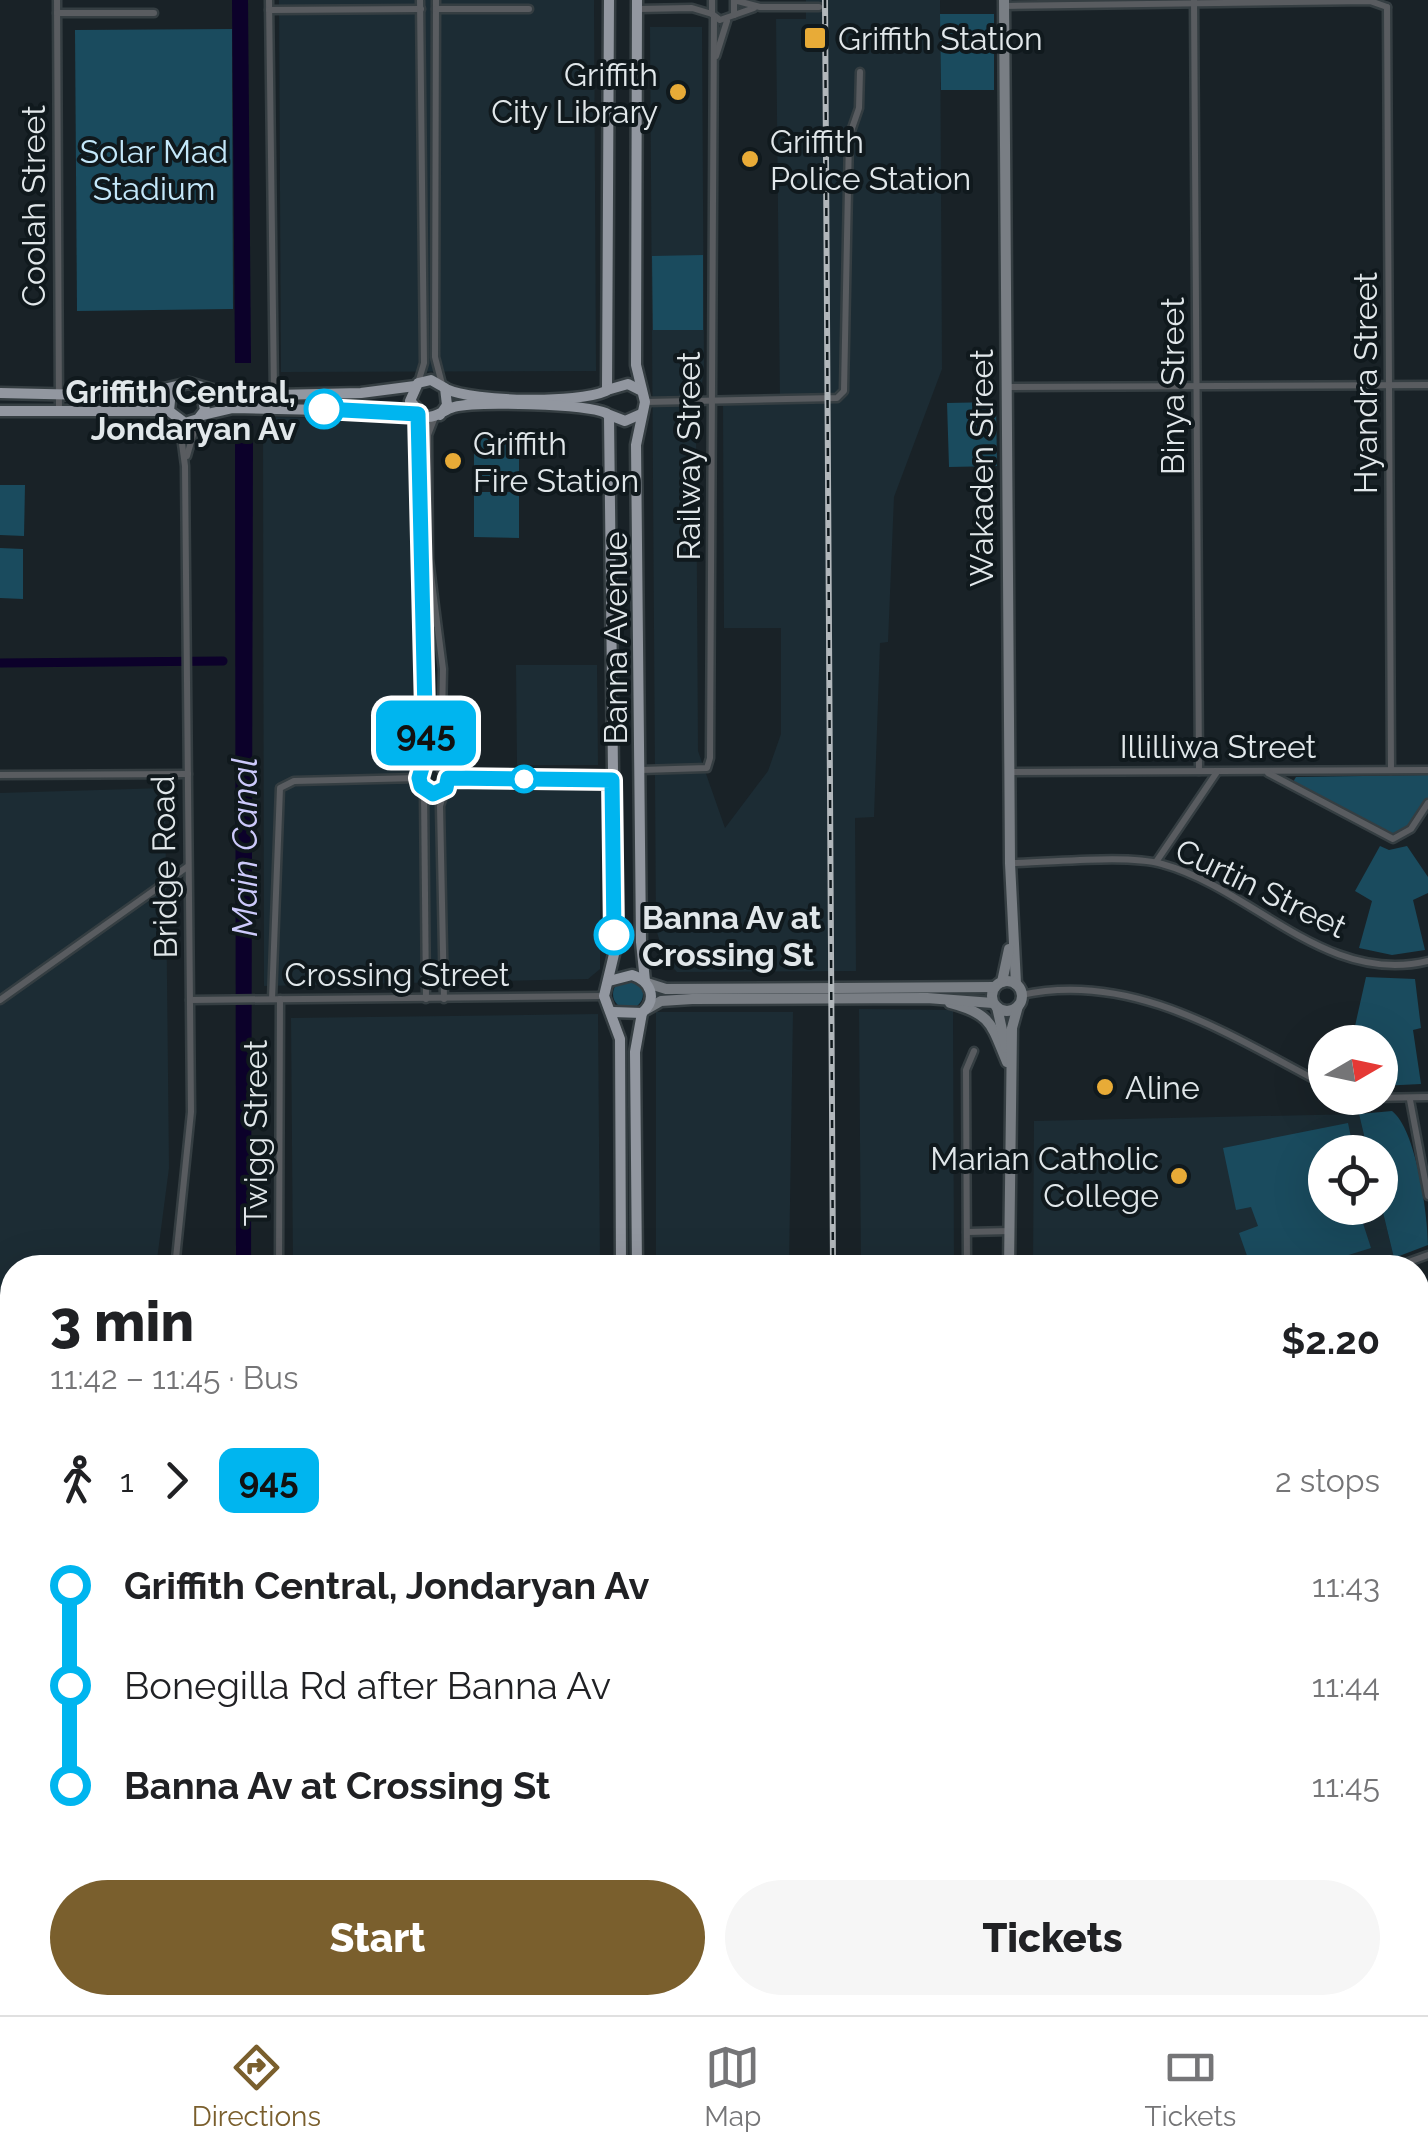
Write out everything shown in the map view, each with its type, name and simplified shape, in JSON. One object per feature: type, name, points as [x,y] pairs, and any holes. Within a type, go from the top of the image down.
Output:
[{"type":"main road","points":[[606,391],[611,365],[609,0]]},
{"type":"main road","name":"Wakaden Street","points":[[1004,3],[1011,936],[1018,995],[1010,1089],[1009,1255]]},
{"type":"main road","name":"Banna Avenue","points":[[637,5],[636,365],[643,403],[636,444],[641,942],[646,982]]},
{"type":"main road","points":[[0,393],[134,396],[189,383],[233,402],[255,408],[438,415],[451,407],[582,407],[625,421],[643,403],[628,384],[582,398],[460,395],[431,380],[361,393],[255,394],[233,402],[200,417],[179,421],[168,411],[0,411]]},
{"type":"main road","points":[[417,384],[410,402],[417,413]]},
{"type":"main road","points":[[438,415],[447,404],[444,387]]},
{"type":"main road","points":[[200,417],[207,404],[201,389]]},
{"type":"main road","points":[[168,411],[171,390]]},
{"type":"main road","name":"Banna Avenue","points":[[606,391],[614,950],[608,982]]},
{"type":"main road","name":"Wakaden Street","points":[[1010,1089],[995,1005],[1011,936]]},
{"type":"main road","points":[[613,1012],[627,1016],[674,999],[927,998],[1010,1010],[1018,995],[998,984],[666,989],[632,974],[608,982],[604,996],[620,1040],[620,1255]]},
{"type":"main road","points":[[638,1255],[635,1052],[644,1011],[652,997],[646,982]]},
{"type":"main road","points":[[927,998],[975,1010],[985,1017],[1007,1062]]},
{"type":"street","name":"Coolah Street","points":[[57,0],[59,411]]},
{"type":"street","points":[[269,0],[274,393]]},
{"type":"street","points":[[692,8],[712,0]]},
{"type":"street","name":"Railway Street","points":[[641,770],[698,770],[707,768],[710,758],[714,401],[712,0]]},
{"type":"street","points":[[734,0],[760,7],[819,8]]},
{"type":"street","name":"Railway Street","points":[[713,77],[719,38],[731,17],[734,0]]},
{"type":"street","points":[[1004,3],[1370,2],[1386,7],[1394,0]]},
{"type":"street","name":"Binya Street","points":[[1194,2],[1199,771]]},
{"type":"street","points":[[269,10],[420,4],[424,363],[417,384]]},
{"type":"street","points":[[444,387],[436,357],[436,4],[529,9]]},
{"type":"street","points":[[637,5],[692,8],[731,17],[760,7]]},
{"type":"street","name":"Hyandra Street","points":[[1386,7],[1391,770]]},
{"type":"street","points":[[57,13],[154,14]]},
{"type":"street","points":[[643,403],[837,398],[844,391],[849,137],[859,108],[860,72]]},
{"type":"street","points":[[422,200],[438,201]]},
{"type":"street","points":[[1006,388],[1428,384]]},
{"type":"street","points":[[417,413],[425,630],[426,754],[420,774],[424,790],[426,999]]},
{"type":"street","points":[[425,630],[434,624],[428,436],[430,423],[438,415]]},
{"type":"street","name":"Bridge Road","points":[[186,466],[192,428],[200,417]]},
{"type":"street","name":"Bridge Road","points":[[177,1255],[190,1146],[186,466],[179,421]]},
{"type":"street","points":[[433,576],[443,669],[442,766],[448,778]]},
{"type":"street","points":[[420,774],[433,764],[442,766]]},
{"type":"street","name":"Illilliwa Street","points":[[1009,772],[1428,770]]},
{"type":"street","points":[[1156,862],[1218,771]]},
{"type":"street","points":[[1264,772],[1393,839],[1404,836],[1428,803]]},
{"type":"street","points":[[0,775],[188,774]]},
{"type":"street","name":"Twigg Street","points":[[279,1255],[276,999],[280,788],[294,780],[420,774]]},
{"type":"street","points":[[448,778],[612,780]]},
{"type":"street","points":[[444,999],[442,791],[448,778]]},
{"type":"street","points":[[424,790],[442,791]]},
{"type":"street","name":"Curtin Street","points":[[1010,862],[1156,862],[1353,960],[1396,966],[1428,962]]},
{"type":"street","points":[[0,1000],[188,866]]},
{"type":"street","points":[[1018,995],[1102,993],[1179,1009],[1308,1076]]},
{"type":"street","name":"Crossing Street","points":[[190,1000],[604,996]]},
{"type":"street","points":[[967,1255],[966,1070],[974,1052]]},
{"type":"street","points":[[1398,1099],[1428,1097]]},
{"type":"street","points":[[1410,1100],[1428,1196]]},
{"type":"street","points":[[967,1232],[1010,1231]]},
{"type":"shaded area","points":[[279,0],[594,0],[596,371],[281,372]]},
{"type":"shaded area","points":[[806,0],[940,0],[942,369],[894,497],[888,642],[880,643],[874,817],[855,818],[856,971],[677,972],[665,959],[656,929],[650,27],[702,27],[704,370],[696,421],[698,751],[725,828],[768,771],[781,734],[781,628],[724,628],[723,404],[780,403],[776,19],[806,19]]},
{"type":"shaded area","points":[[263,417],[398,419],[409,424],[415,442],[412,789],[601,786],[600,969],[588,979],[264,986]]},
{"type":"shaded area","points":[[516,665],[597,665],[598,765],[517,765]]},
{"type":"shaded area","points":[[165,788],[169,1168],[158,1255],[0,1255],[0,793]]},
{"type":"shaded area","points":[[859,1009],[953,1010],[954,1255],[861,1255]]},
{"type":"shaded area","points":[[656,1012],[793,1012],[789,1255],[656,1255]]},
{"type":"shaded area","points":[[598,1014],[600,1255],[293,1255],[291,1018]]},
{"type":"shaded area","name":"Marian Catholic College","points":[[1359,1115],[1364,1135],[1308,1135],[1308,1225],[1386,1225],[1393,1255],[1033,1255],[1034,1121]]},
{"type":"green space","points":[[940,14],[994,14],[994,90],[941,90]]},
{"type":"green space","name":"Solar Mad Stadium","points":[[232,29],[233,309],[77,311],[75,30]]},
{"type":"green space","points":[[703,255],[703,330],[653,330],[652,256]]},
{"type":"green space","points":[[996,402],[997,466],[949,467],[947,403]]},
{"type":"green space","points":[[474,438],[519,438],[519,483],[474,483]]},
{"type":"green space","points":[[0,485],[25,485],[24,536],[0,535]]},
{"type":"green space","points":[[474,492],[519,492],[519,538],[474,537]]},
{"type":"green space","points":[[0,548],[23,549],[23,599],[0,598]]},
{"type":"green space","points":[[1428,775],[1428,798],[1408,830],[1383,837],[1293,782],[1296,777]]},
{"type":"green space","points":[[1380,846],[1389,850],[1407,846],[1428,877],[1428,893],[1413,900],[1425,950],[1392,955],[1359,948],[1372,901],[1355,891]]},
{"type":"green space","points":[[1366,977],[1415,979],[1421,1028],[1413,1030],[1421,1084],[1398,1085],[1398,1025],[1355,1025]]},
{"type":"green space","points":[[628,979],[642,988],[643,994],[634,1008],[628,1009],[614,1000],[613,994],[622,980]]},
{"type":"green space","points":[[1359,1115],[1395,1115],[1400,1121],[1414,1153],[1428,1245],[1393,1255],[1386,1225],[1398,1225],[1398,1135],[1364,1135]]},
{"type":"green space","points":[[1348,1123],[1350,1135],[1308,1135],[1308,1225],[1364,1225],[1371,1248],[1349,1255],[1247,1255],[1239,1233],[1258,1226],[1251,1207],[1236,1210],[1223,1148]]},
{"type":"water","points":[[232,0],[248,0],[251,363],[235,363]]},
{"type":"water","name":"Main Canal","points":[[235,424],[253,424],[251,1255],[236,1255]]},
{"type":"waterway","points":[[0,663],[223,661]]},
{"type":"railway","points":[[825,0],[833,1255]]},
{"type":"bus line","name":"945","points":[[324,409],[418,414],[425,630],[426,754],[419,778],[421,786],[433,794],[446,788],[448,778],[612,780],[614,935]]},
{"type":"place","name":"Griffith Station","points":[[815,38]]},
{"type":"place","name":"Griffith City Library","points":[[678,92]]},
{"type":"place","name":"Griffith Police Station","points":[[750,159]]},
{"type":"place","name":"Griffith Central, Jondaryan Av","points":[[324,409]]},
{"type":"place","name":"Griffith Fire Station","points":[[453,461]]},
{"type":"place","name":"Banna Av at Crossing St","points":[[614,935]]},
{"type":"place","name":"Aline","points":[[1105,1087]]},
{"type":"place","name":"Marian Catholic College","points":[[1179,1176]]}]
